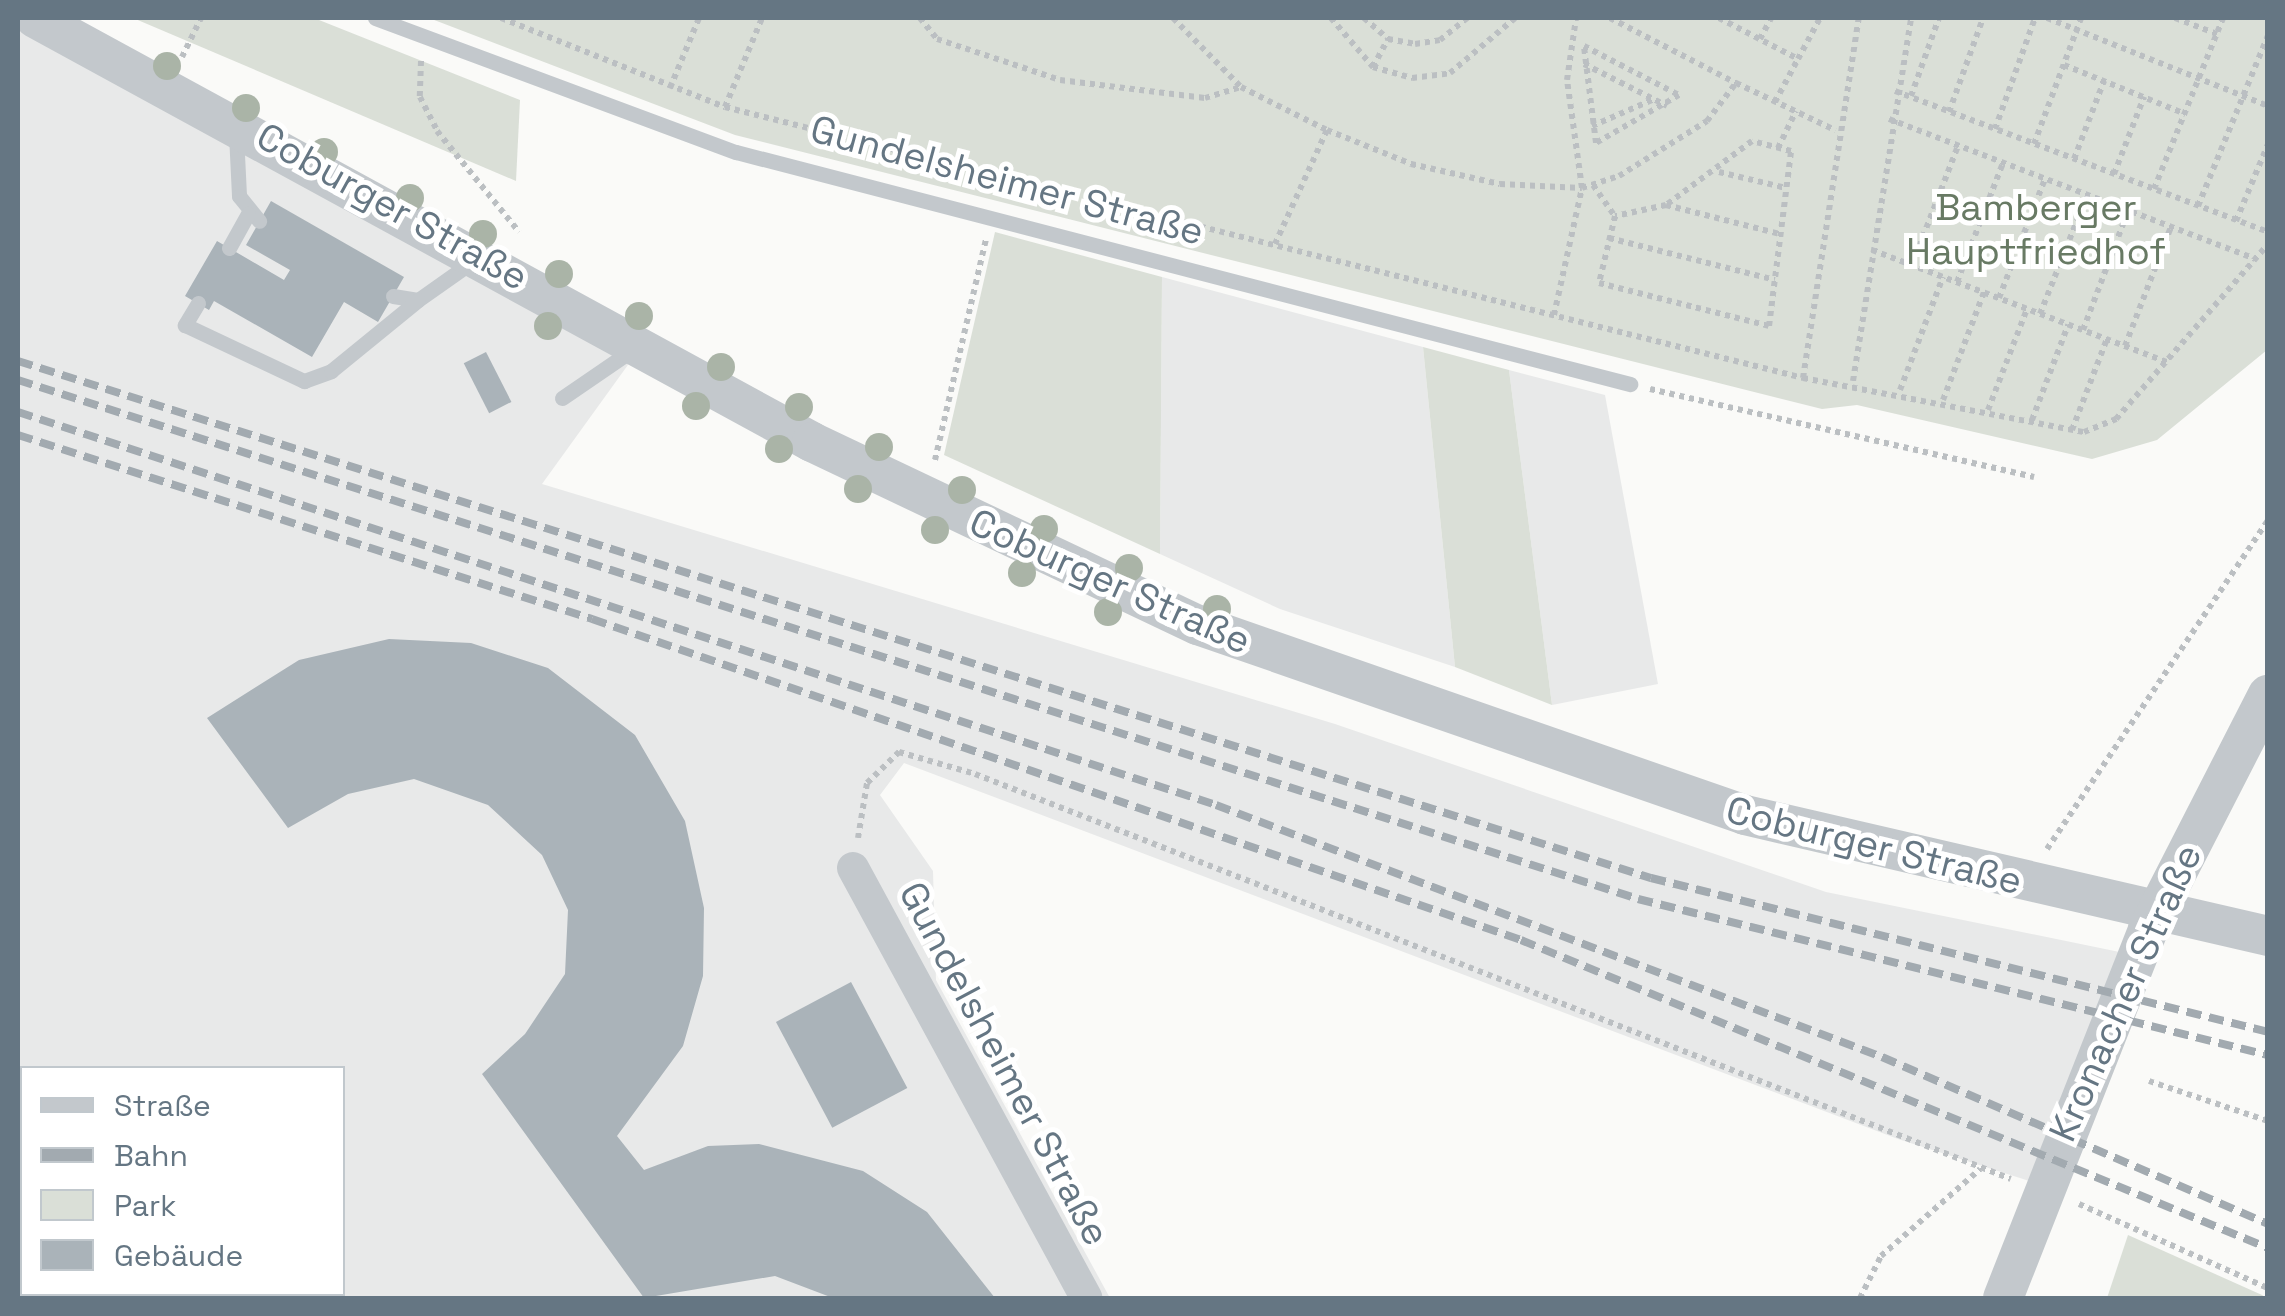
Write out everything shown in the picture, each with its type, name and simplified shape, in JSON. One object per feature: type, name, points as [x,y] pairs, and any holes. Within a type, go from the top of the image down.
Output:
[{"type":"street","name":"Coburger Straße","points":[[35,18],[235,120],[638,346],[970,521],[1339,680],[1746,816],[2268,936]]},
{"type":"street","name":"Kronacher Straße","points":[[2003,1298],[2091,1061],[2213,796],[2268,695]]},
{"type":"street","name":"Gundelsheimer Straße","points":[[853,868],[1086,1298]]},
{"type":"lane","name":"Gundelsheimer Straße","points":[[375,18],[736,152],[1630,384]]},
{"type":"lane","points":[[229,248],[254,218],[235,120]]},
{"type":"lane","points":[[198,303],[185,325],[304,381],[331,371],[418,300],[481,256]]},
{"type":"lane","points":[[392,296],[418,300]]},
{"type":"lane","points":[[562,398],[638,346]]},
{"type":"path","points":[[167,84],[201,18]]},
{"type":"path","points":[[502,18],[725,107],[1803,378],[1853,381],[1900,390],[2072,430],[2116,419],[2268,244]]},
{"type":"path","points":[[670,88],[699,18]]},
{"type":"path","points":[[725,107],[762,18]]},
{"type":"path","points":[[920,18],[937,39],[1060,80],[1204,98],[1241,87]]},
{"type":"path","points":[[1172,18],[1241,87],[1327,130],[1411,164],[1500,184],[1582,188],[1662,155],[1707,121],[1736,83]]},
{"type":"path","points":[[1330,18],[1373,67],[1412,78],[1450,73],[1515,18]]},
{"type":"path","points":[[1364,18],[1388,39],[1440,40],[1467,18]]},
{"type":"path","points":[[1554,315],[1582,188],[1568,98],[1566,42],[1576,18]]},
{"type":"path","points":[[1610,18],[1834,130]]},
{"type":"path","points":[[1721,18],[1798,59]]},
{"type":"path","points":[[1760,39],[1771,18]]},
{"type":"path","points":[[1775,102],[1820,18]]},
{"type":"path","points":[[1803,378],[1834,130],[1858,18]]},
{"type":"path","points":[[1853,381],[1889,119],[1911,18]]},
{"type":"path","points":[[1910,97],[1939,18]]},
{"type":"path","points":[[1949,112],[1983,18]]},
{"type":"path","points":[[1995,129],[2035,18]]},
{"type":"path","points":[[2048,18],[2268,106]]},
{"type":"path","points":[[2034,144],[2081,18]]},
{"type":"path","points":[[2175,18],[2217,34]]},
{"type":"path","points":[[2154,190],[2224,18]]},
{"type":"path","points":[[2198,206],[2268,35]]},
{"type":"path","points":[[422,36],[420,97],[436,131],[518,232]]},
{"type":"path","points":[[1373,67],[1388,39]]},
{"type":"path","points":[[1584,46],[1680,95],[1614,138],[1596,143],[1584,64],[1584,46]]},
{"type":"path","points":[[1584,64],[1668,106]]},
{"type":"path","points":[[2064,65],[2184,114]]},
{"type":"path","points":[[2074,159],[2104,81]]},
{"type":"path","points":[[1895,91],[2268,232]]},
{"type":"path","points":[[1568,98],[1586,95]]},
{"type":"path","points":[[2114,174],[2144,98]]},
{"type":"path","points":[[1592,126],[1654,99]]},
{"type":"path","points":[[1778,148],[1796,112]]},
{"type":"path","points":[[1889,119],[2255,259]]},
{"type":"path","points":[[1275,244],[1327,130]]},
{"type":"path","points":[[1593,184],[1614,216],[1600,283],[1769,326],[1791,151],[1752,142],[1718,172],[1666,205],[1614,216]]},
{"type":"path","points":[[2236,220],[2268,144]]},
{"type":"path","points":[[1912,265],[1958,146]]},
{"type":"path","points":[[1957,282],[2003,163]]},
{"type":"path","points":[[1718,172],[1786,188]]},
{"type":"path","points":[[1999,298],[2045,179]]},
{"type":"path","points":[[2040,314],[2086,195]]},
{"type":"path","points":[[1666,205],[1780,234]]},
{"type":"path","points":[[2083,330],[2128,211]]},
{"type":"path","points":[[935,460],[991,218]]},
{"type":"path","points":[[2126,346],[2171,227]]},
{"type":"path","points":[[1609,238],[1774,280]]},
{"type":"path","points":[[1872,250],[2167,362]]},
{"type":"path","points":[[1900,390],[1943,277]]},
{"type":"path","points":[[1943,400],[1984,292]]},
{"type":"path","points":[[1988,410],[2026,309]]},
{"type":"path","points":[[2032,420],[2068,325]]},
{"type":"path","points":[[2072,430],[2106,339]]},
{"type":"path","points":[[1630,384],[2034,478]]},
{"type":"path","points":[[2041,858],[2268,520]]},
{"type":"path","points":[[853,868],[867,783],[898,752],[1981,1168],[1880,1256],[1860,1298]]},
{"type":"path","points":[[2149,1081],[2268,1120]]},
{"type":"path","points":[[2108,1215],[2268,1288]]},
{"type":"shaded area","points":[[18,18],[651,333],[542,484],[1335,724],[1826,892],[2139,956],[2039,1184],[1898,1139],[904,763],[880,795],[933,871],[936,980],[1110,1298],[18,1298]]},
{"type":"shaded area","points":[[1162,277],[1423,347],[1455,667],[1280,609],[1160,554]]},
{"type":"shaded area","points":[[1509,370],[1605,395],[1658,684],[1552,705]]},
{"type":"green space","points":[[133,18],[314,18],[520,100],[516,181]]},
{"type":"green space","name":"Bamberger Hauptfriedhof","points":[[429,18],[2267,18],[2267,350],[2157,440],[2092,459],[1857,405],[1822,409],[735,135]]},
{"type":"green space","points":[[995,232],[1162,277],[1160,554],[944,455]]},
{"type":"green space","points":[[1423,347],[1509,370],[1552,705],[1455,667]]},
{"type":"green space","points":[[2128,1235],[2262,1295],[2266,1298],[2107,1298]]},
{"type":"building","points":[[271,201],[404,277],[378,322],[344,302],[312,357],[214,301],[209,310],[185,296],[217,241],[284,280],[290,270],[246,245]]},
{"type":"building","points":[[486,352],[511,402],[489,413],[464,363]]},
{"type":"building","points":[[389,639],[471,643],[548,668],[635,735],[685,821],[704,908],[703,976],[683,1046],[617,1136],[644,1170],[708,1146],[759,1144],[863,1171],[927,1212],[995,1298],[833,1298],[775,1276],[644,1298],[482,1074],[525,1034],[565,974],[568,910],[542,855],[488,805],[414,779],[348,794],[288,828],[207,718],[299,660]]},
{"type":"building","points":[[851,982],[907,1088],[832,1128],[776,1022]]},
{"type":"railway","points":[[18,361],[1651,878],[2268,1032]]},
{"type":"railway","points":[[18,380],[1638,899],[2268,1055]]},
{"type":"railway","points":[[18,412],[1216,805],[1882,1057],[2268,1224]]},
{"type":"railway","points":[[18,435],[592,619],[1521,940],[2268,1248]]}]
